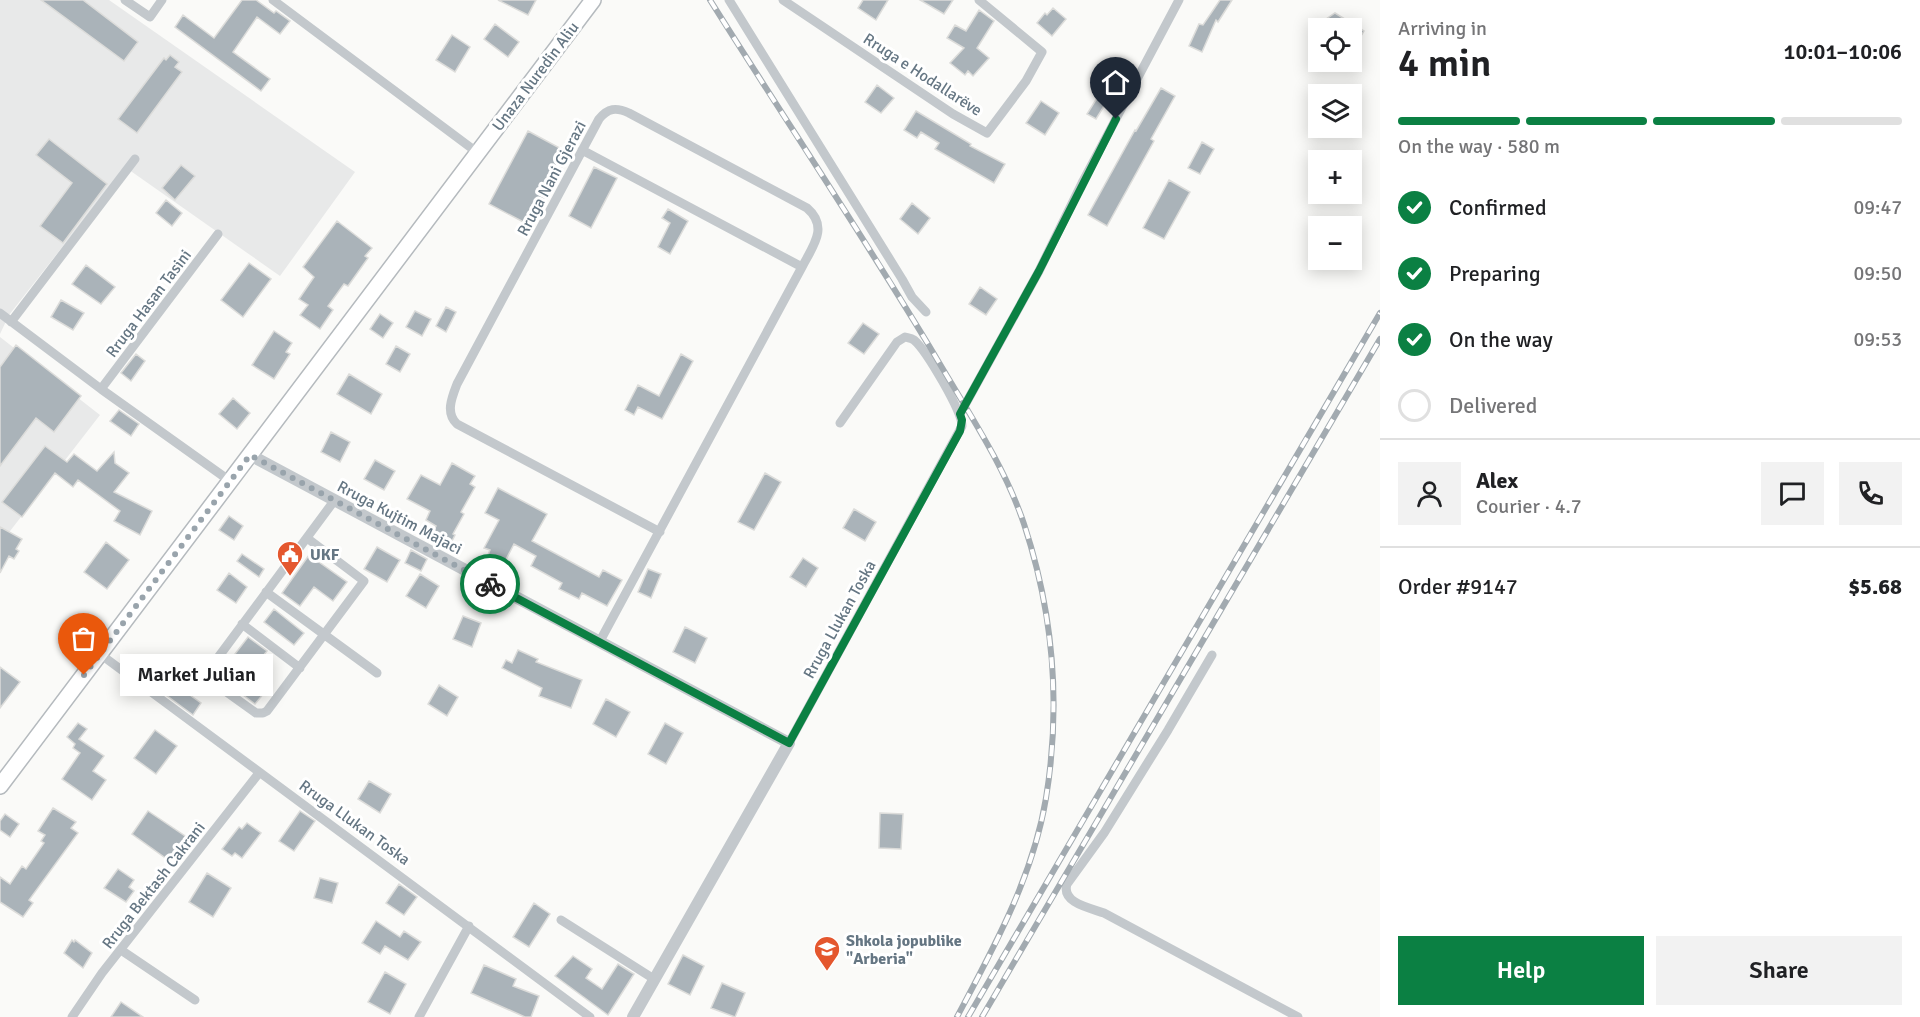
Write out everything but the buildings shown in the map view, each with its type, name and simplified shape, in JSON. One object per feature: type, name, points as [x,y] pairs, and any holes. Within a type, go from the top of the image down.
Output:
[{"type":"main road","name":"Unaza Nuredin Aliu","points":[[0,786],[593,0]]},
{"type":"street","points":[[125,0],[150,17],[162,0]]},
{"type":"street","points":[[273,0],[478,153]]},
{"type":"street","points":[[729,0],[912,297],[926,312]]},
{"type":"street","name":"Rruga e Hodallarëve","points":[[783,0],[953,114],[987,133],[1026,81],[1042,52],[979,0]]},
{"type":"street","name":"Rruga Llukan Toska","points":[[633,1017],[789,743],[960,431],[962,420],[960,414],[1039,271],[1083,181],[1179,0]]},
{"type":"street","name":"Rruga Nani Gjerazi","points":[[600,641],[660,532],[814,245],[819,224],[807,208],[620,109],[608,110],[603,114],[582,150],[457,384],[452,395],[450,413],[457,424],[660,532]]},
{"type":"street","points":[[582,150],[802,267]]},
{"type":"street","points":[[11,322],[135,159]]},
{"type":"street","name":"Rruga Hasan Tasini","points":[[101,389],[218,234]]},
{"type":"street","points":[[0,313],[230,481]]},
{"type":"street","points":[[840,423],[897,342],[905,337],[911,338],[918,345],[944,384],[960,414]]},
{"type":"street","name":"Rruga Kujtim Majaci","points":[[250,455],[789,743]]},
{"type":"street","points":[[307,538],[364,581],[267,711],[256,713],[210,680],[208,675],[211,665],[334,501]]},
{"type":"street","points":[[267,592],[377,673]]},
{"type":"street","points":[[242,624],[300,668]]},
{"type":"street","name":"Rruga Llukan Toska","points":[[100,654],[590,1017]]},
{"type":"street","points":[[1212,655],[1104,833],[1066,884],[1066,895],[1078,903],[1112,917],[1298,1017]]},
{"type":"street","name":"Rruga Bektash Cakrani","points":[[72,1017],[121,950],[259,773]]},
{"type":"street","points":[[561,920],[654,979]]},
{"type":"street","points":[[419,1017],[469,926]]},
{"type":"street","points":[[121,950],[195,1000]]},
{"type":"shaded area","points":[[0,0],[109,0],[355,172],[280,276],[125,167],[9,315],[0,334]]},
{"type":"shaded area","points":[[0,337],[100,415],[0,544]]},
{"type":"railway","points":[[710,0],[879,265],[984,437],[1016,502],[1034,557],[1048,625],[1053,694],[1051,763],[1046,798],[1032,856],[1022,884],[998,938],[957,1017]]},
{"type":"railway","points":[[968,1017],[1380,313]]},
{"type":"railway","points":[[982,1017],[1380,339]]},
{"type":"way so far","points":[[84,675],[250,455],[490,584]]},
{"type":"place","name":"UKF","points":[[290,577]]},
{"type":"place","name":"Market Julian","points":[[84,675]]},
{"type":"place","name":"Shkola jopublike \"Arberia\"","points":[[827,972]]},
{"type":"route","points":[[490,584],[789,743],[960,431],[962,426],[960,414],[1039,271],[1116,119]]}]
